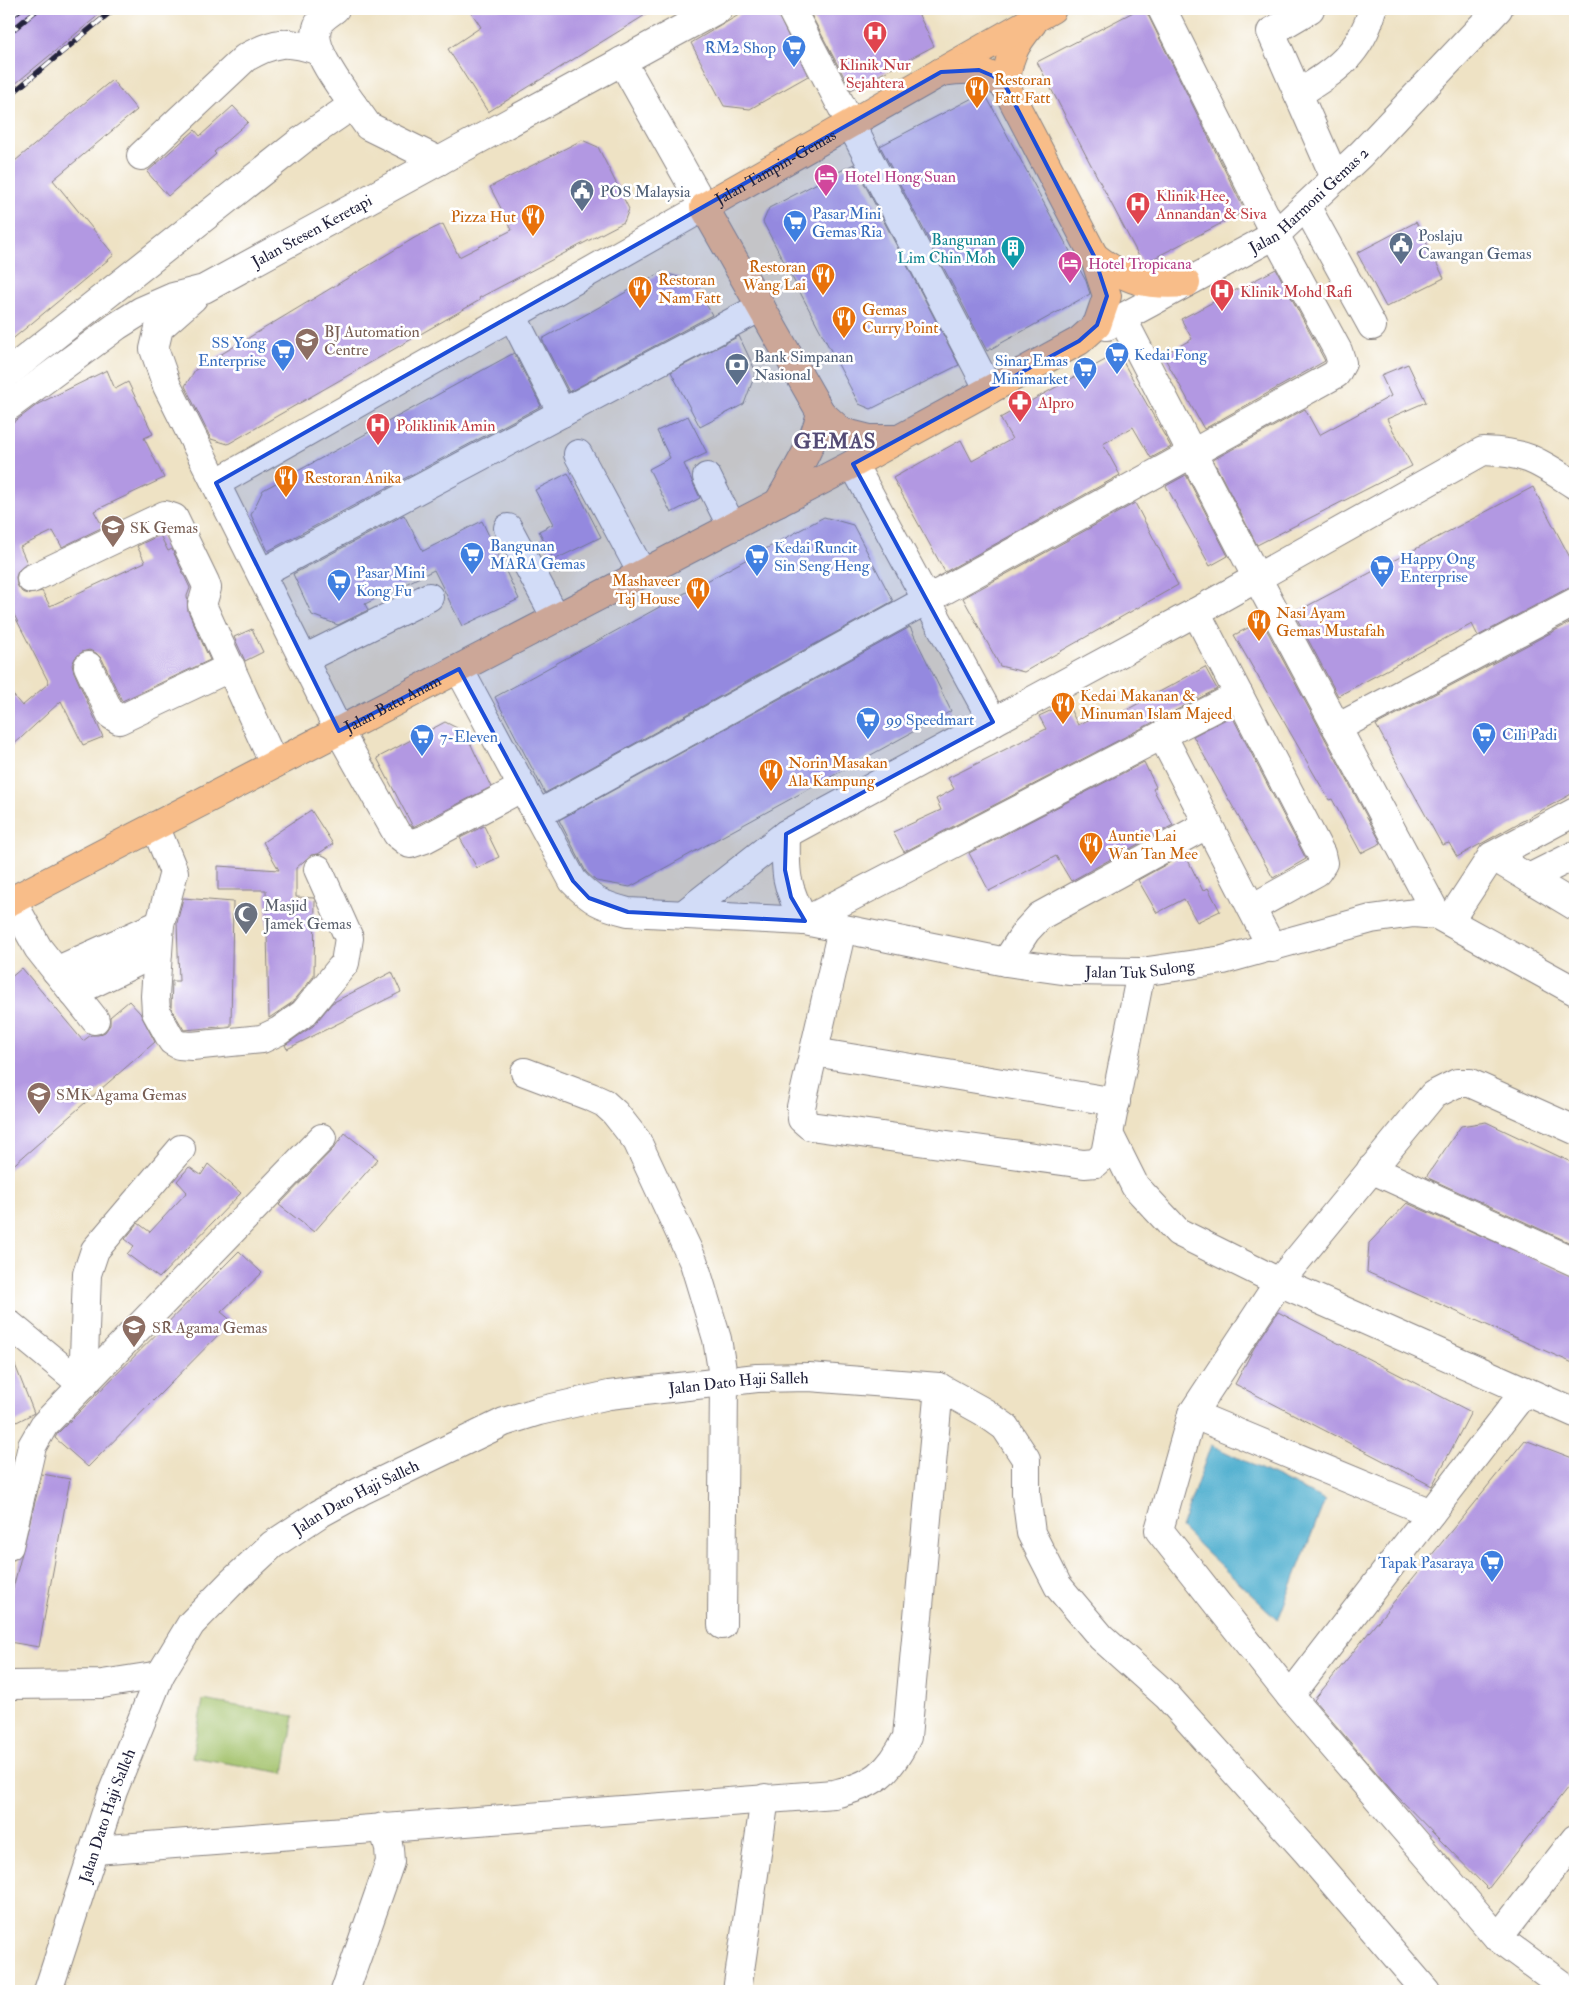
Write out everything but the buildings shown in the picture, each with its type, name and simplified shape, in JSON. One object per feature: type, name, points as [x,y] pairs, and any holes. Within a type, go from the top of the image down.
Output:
[{"type":"highway","name":"Jalan Tampin-Gemas","points":[[898,439],[870,439],[842,432],[821,413],[704,207],[1044,14]]},
{"type":"highway","points":[[1006,87],[1007,66],[1018,40],[1044,14]]},
{"type":"highway","points":[[778,503],[1080,341],[1097,325],[1107,296],[1094,256],[1006,87],[994,76],[979,70],[941,72]]},
{"type":"highway","points":[[1094,256],[1113,271],[1130,278],[1156,285],[1186,283]]},
{"type":"highway","points":[[778,503],[816,433],[821,413]]},
{"type":"highway","name":"Jalan Batu Anam","points":[[10,901],[778,503]]},
{"type":"street","points":[[335,9],[323,18],[317,27],[316,38],[319,51],[352,105],[368,126],[439,161]]},
{"type":"street","name":"Jalan Stesen Keretapi","points":[[9,406],[117,326],[141,311],[173,297],[204,290],[718,9]]},
{"type":"street","points":[[791,9],[852,123],[989,390]]},
{"type":"street","points":[[537,815],[1193,455],[1336,374],[1342,364],[1338,351],[1274,234],[1162,9]]},
{"type":"street","points":[[1310,9],[1270,32],[1335,178]]},
{"type":"street","points":[[1298,94],[1335,71],[1348,58],[1372,9]]},
{"type":"street","name":"Jalan Harmoni Gemas 2","points":[[1080,341],[1274,234],[1361,154],[1498,9]]},
{"type":"street","points":[[141,156],[245,58],[263,48],[281,43],[294,43],[319,51]]},
{"type":"street","points":[[216,483],[704,207],[622,61]]},
{"type":"street","points":[[9,372],[302,140],[352,105]]},
{"type":"street","points":[[1306,206],[1372,326]]},
{"type":"street","points":[[204,290],[159,328],[154,348],[167,386],[339,731],[397,834],[410,844],[523,787]]},
{"type":"street","points":[[261,572],[761,307]]},
{"type":"street","points":[[512,315],[562,413]]},
{"type":"street","points":[[1122,318],[1257,578],[1338,728],[1444,917],[1492,856],[1575,812]]},
{"type":"street","points":[[684,914],[786,834],[1196,612],[1483,451],[1509,452],[1530,457],[1571,476]]},
{"type":"street","points":[[578,454],[642,573]]},
{"type":"street","points":[[853,464],[993,722]]},
{"type":"street","points":[[707,477],[732,527]]},
{"type":"street","points":[[31,579],[165,515],[174,518],[207,588],[202,605],[274,764]]},
{"type":"street","points":[[508,528],[556,618]]},
{"type":"street","points":[[304,659],[428,597]]},
{"type":"street","points":[[1338,728],[1575,602]]},
{"type":"street","points":[[1196,612],[1321,854],[1323,863],[1317,872],[1252,908]]},
{"type":"street","points":[[88,666],[111,715],[120,720],[231,667]]},
{"type":"street","name":"Jalan Tuk Sulong","points":[[459,669],[573,881],[589,898],[628,912],[804,921],[1006,962],[1069,971],[1141,972],[1223,960],[1272,948],[1371,919],[1414,913],[1444,917],[1575,991]]},
{"type":"street","points":[[786,834],[785,870],[791,897],[804,921],[1239,696]]},
{"type":"street","points":[[1162,735],[1272,948]]},
{"type":"street","points":[[1006,962],[1026,932],[1040,916],[1208,824]]},
{"type":"street","points":[[155,826],[174,872],[160,924],[156,1012],[172,1041],[179,1045],[202,1045],[262,1039],[278,1031],[304,1013],[345,963],[349,938],[318,869]]},
{"type":"street","points":[[1529,878],[1575,855]]},
{"type":"street","points":[[1492,856],[1529,878],[1571,894]]},
{"type":"street","points":[[10,901],[38,948],[95,1020]]},
{"type":"street","points":[[56,971],[160,924]]},
{"type":"street","points":[[842,929],[800,1113],[805,1123],[810,1126],[1084,1164],[1096,1163],[1106,1154],[1141,972]]},
{"type":"street","points":[[73,993],[158,952]]},
{"type":"street","points":[[814,1052],[1116,1102]]},
{"type":"street","points":[[525,1072],[604,1103],[625,1124],[637,1141],[694,1263],[718,1339],[724,1382],[722,1624]]},
{"type":"street","points":[[1570,1991],[1498,1938],[1290,1696],[1159,1530],[1192,1414],[1279,1282],[1433,1095],[1457,1083],[1470,1083],[1575,1130]]},
{"type":"street","points":[[1109,1134],[1136,1186],[1178,1232],[1279,1282],[1575,1413]]},
{"type":"street","points":[[9,1546],[35,1437],[44,1425],[322,1138]]},
{"type":"street","points":[[82,1385],[86,1274],[95,1250],[181,1149]]},
{"type":"street","points":[[1371,1168],[1575,1262]]},
{"type":"street","points":[[9,1324],[82,1385]]},
{"type":"street","name":"Jalan Dato Haji Salleh","points":[[48,1991],[113,1791],[160,1675],[191,1624],[272,1545],[319,1514],[362,1491],[504,1422],[539,1411],[609,1395],[758,1378],[809,1377],[939,1387]]},
{"type":"street","points":[[95,1850],[834,1794],[862,1787],[881,1775],[897,1758],[907,1737],[939,1387],[984,1412],[1006,1428],[1026,1459],[1026,1494],[1031,1533],[1058,1586],[1102,1637],[1174,1703],[1426,1991]]},
{"type":"street","points":[[1290,1696],[1525,1391]]},
{"type":"street","points":[[1192,1414],[1430,1513]]},
{"type":"street","points":[[9,1685],[102,1684],[160,1675]]},
{"type":"street","points":[[737,1991],[765,1798]]},
{"type":"street","points":[[345,1991],[390,1862],[389,1848],[383,1827]]},
{"type":"street","points":[[1498,1938],[1575,1839]]},
{"type":"highlighted area","points":[[979,70],[993,76],[1006,87],[1094,256],[1107,296],[1097,325],[1079,341],[853,464],[993,722],[786,834],[785,870],[791,897],[805,921],[628,912],[589,898],[573,881],[459,669],[339,731],[216,483],[941,72]]},
{"type":"green space","points":[[203,1700],[294,1716],[284,1773],[192,1757]]},
{"type":"water","points":[[1211,1445],[1325,1500],[1278,1620],[1181,1528]]},
{"type":"railway","points":[[9,18],[20,9]]},
{"type":"railway","points":[[9,33],[38,9]]},
{"type":"railway","points":[[9,96],[114,9]]},
{"type":"place","name":"Klinik Nur Sejahtera","points":[[875,54]]},
{"type":"place","name":"RM2 Shop","points":[[794,68]]},
{"type":"place","name":"Restoran Fatt Fatt","points":[[977,109]]},
{"type":"place","name":"Hotel Hong Suan","points":[[826,197]]},
{"type":"place","name":"POS Malaysia","points":[[582,212]]},
{"type":"place","name":"Klinik Hee, Annandan & Siva","points":[[1138,225]]},
{"type":"place","name":"Pizza Hut","points":[[533,237]]},
{"type":"place","name":"Pasar Mini Gemas Ria","points":[[795,243]]},
{"type":"place","name":"Poslaju Cawangan Gemas","points":[[1401,265]]},
{"type":"place","name":"Bangunan Lim Chin Moh","points":[[1013,269]]},
{"type":"place","name":"Hotel Tropicana","points":[[1070,284]]},
{"type":"place","name":"Restoran Wang Lai","points":[[823,296]]},
{"type":"place","name":"Restoran Nam Fatt","points":[[640,309]]},
{"type":"place","name":"Klinik Mohd Rafi","points":[[1222,312]]},
{"type":"place","name":"Gemas Curry Point","points":[[844,339]]},
{"type":"place","name":"BJ Automation Centre","points":[[307,361]]},
{"type":"place","name":"SS Yong Enterprise","points":[[283,372]]},
{"type":"place","name":"Kedai Fong","points":[[1117,375]]},
{"type":"place","name":"Bank Simpanan Nasional","points":[[737,386]]},
{"type":"place","name":"Sinar Emas Minimarket","points":[[1085,390]]},
{"type":"place","name":"Alpro","points":[[1020,423]]},
{"type":"place","name":"Poliklinik Amin","points":[[378,446]]},
{"type":"place","name":"Restoran Anika","points":[[286,498]]},
{"type":"place","name":"SK Gemas","points":[[113,548]]},
{"type":"place","name":"Bangunan MARA Gemas","points":[[472,575]]},
{"type":"place","name":"Kedai Runcit Sin Seng Heng","points":[[757,577]]},
{"type":"place","name":"Happy Ong Enterprise","points":[[1382,588]]},
{"type":"place","name":"Pasar Mini Kong Fu","points":[[339,602]]},
{"type":"place","name":"Mashaveer Taj House","points":[[698,610]]},
{"type":"place","name":"Nasi Ayam Gemas Mustafah","points":[[1259,642]]},
{"type":"place","name":"Kedai Makanan & Minuman Islam Majeed","points":[[1063,725]]},
{"type":"place","name":"99 Speedmart","points":[[868,740]]},
{"type":"place","name":"Cili Padi","points":[[1484,755]]},
{"type":"place","name":"7-Eleven","points":[[422,757]]},
{"type":"place","name":"Norin Masakan Ala Kampung","points":[[771,792]]},
{"type":"place","name":"Auntie Lai Wan Tan Mee","points":[[1091,865]]},
{"type":"place","name":"Masjid Jamek Gemas","points":[[246,935]]},
{"type":"place","name":"SMK Agama Gemas","points":[[39,1115]]},
{"type":"place","name":"SR Agama Gemas","points":[[134,1348]]},
{"type":"place","name":"Tapak Pasaraya","points":[[1492,1583]]},
{"type":"district","name":"GEMAS","points":[[835,441]]}]
